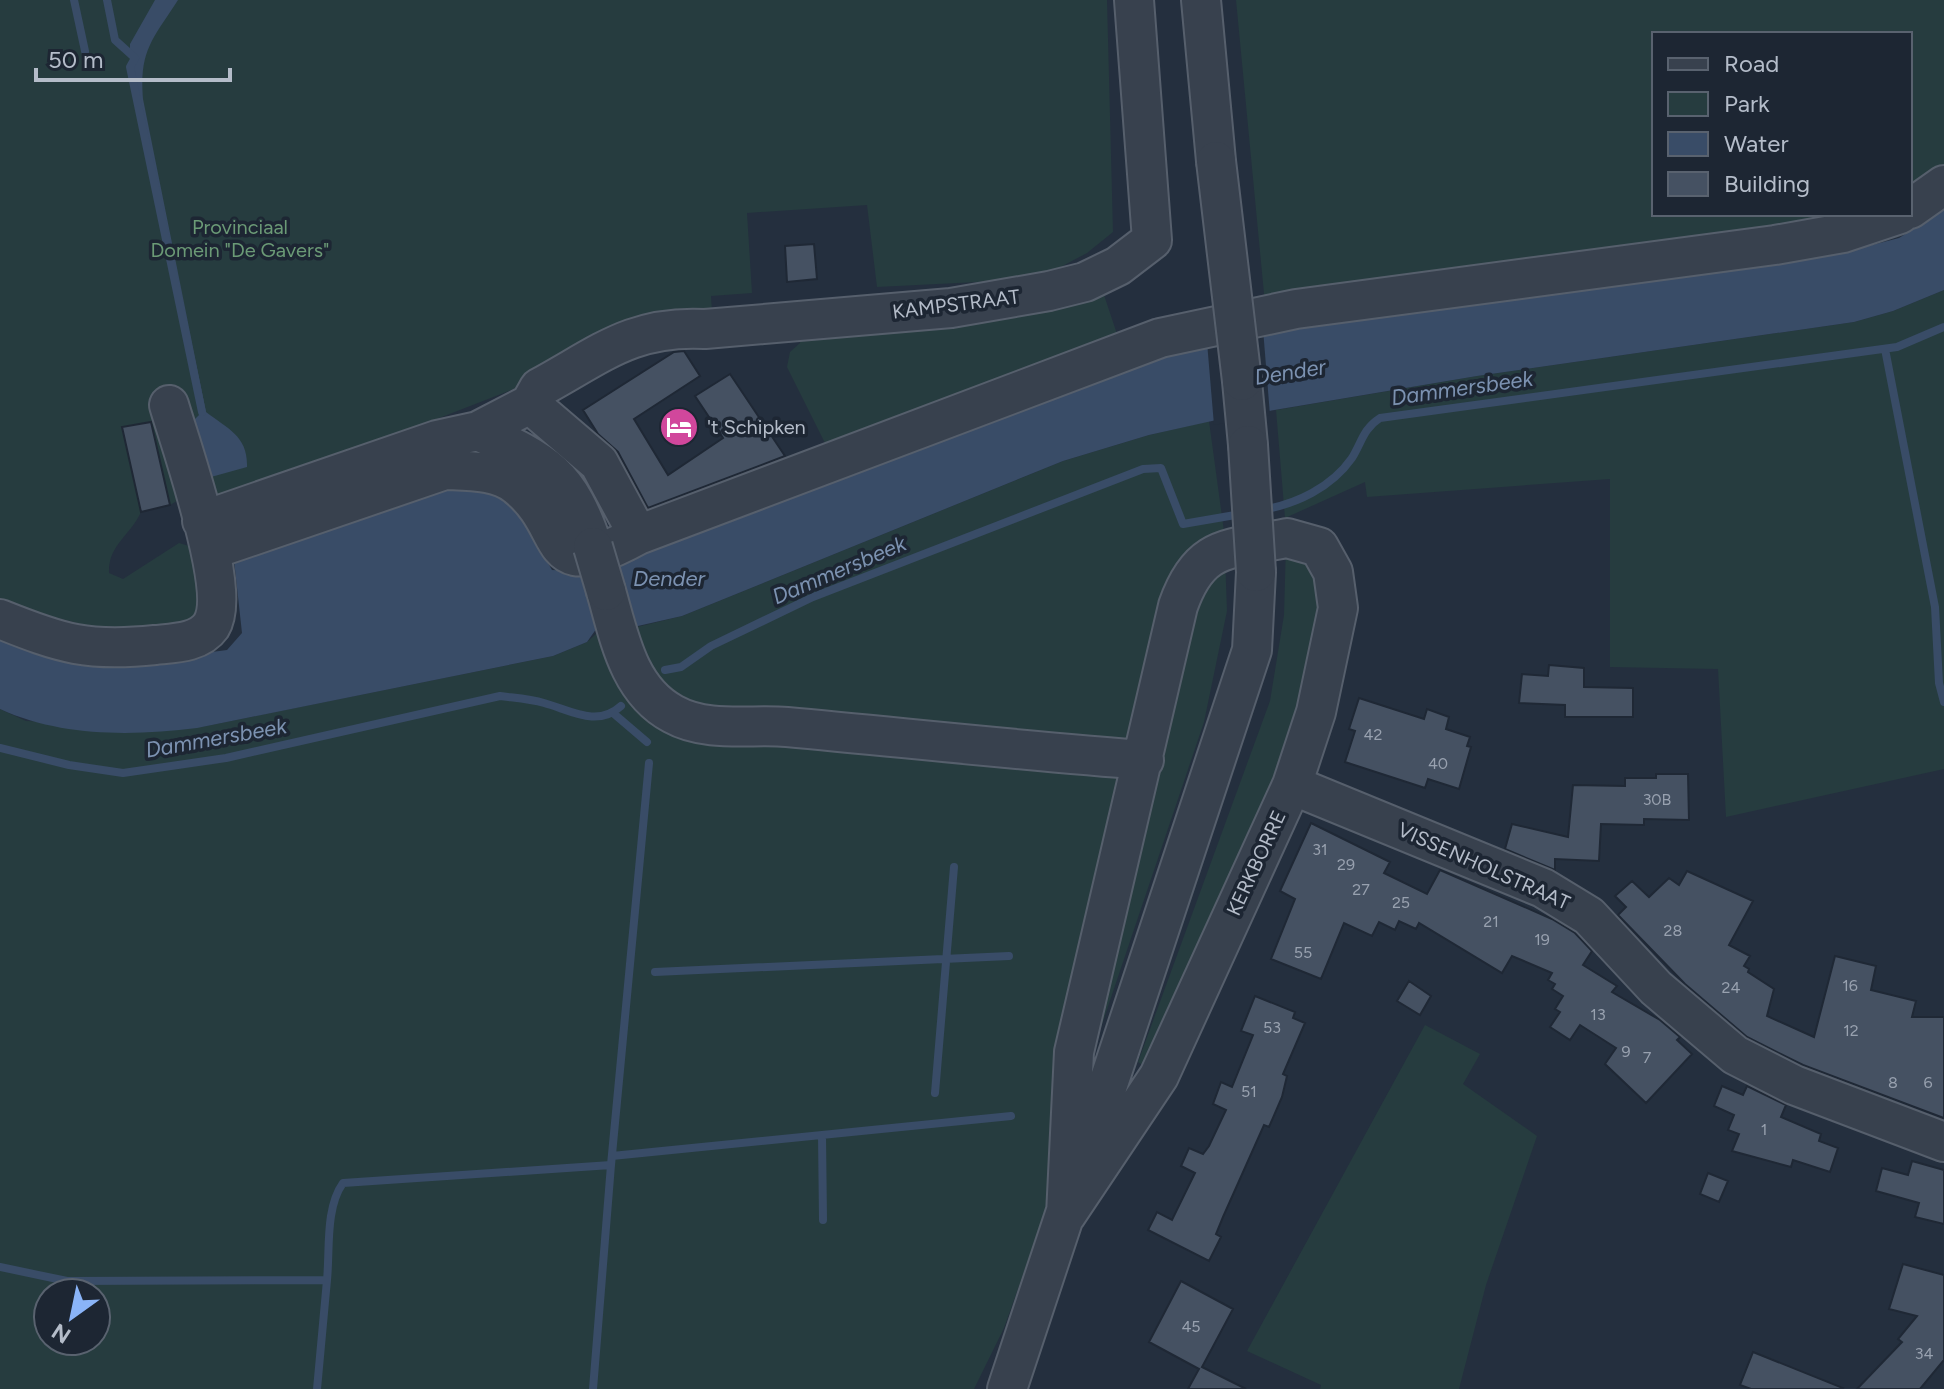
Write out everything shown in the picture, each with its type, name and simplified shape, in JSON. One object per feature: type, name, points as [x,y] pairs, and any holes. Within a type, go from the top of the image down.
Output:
[{"type":"street","name":"KAMPSTRAAT","points":[[206,536],[437,440],[478,431],[530,404],[539,388],[635,335],[673,327],[705,329],[951,308],[1085,282],[1118,266],[1152,240],[1134,0]]},
{"type":"street","name":"KERKBORRE","points":[[1007,1389],[1252,650],[1256,572],[1242,381],[1201,0]]},
{"type":"street","points":[[1912,208],[1944,185]]},
{"type":"street","points":[[206,536],[445,470],[471,471],[515,484],[529,498],[567,553],[580,559],[609,551],[638,535],[1160,338],[1296,309],[1775,245],[1843,233],[1894,216]]},
{"type":"street","points":[[530,404],[599,463],[638,535]]},
{"type":"street","points":[[0,619],[51,638],[100,650],[193,640],[210,627],[217,608],[206,536],[169,405]]},
{"type":"street","points":[[478,431],[528,454],[554,473],[572,492],[593,547],[629,667],[647,694],[674,715],[703,724],[774,726],[1144,760]]},
{"type":"street","name":"KERKBORRE","points":[[1287,538],[1319,547],[1333,572],[1338,608],[1316,712],[1292,785],[1159,1076],[1066,1215],[1074,1052],[1178,606],[1196,566],[1218,553],[1287,538]]},
{"type":"street","name":"VISSENHOLSTRAAT","points":[[1292,785],[1543,888],[1589,916],[1656,988],[1735,1055],[1794,1085],[1944,1142]]},
{"type":"green space","name":"Provinciaal Domein \"De Gavers\"","points":[[0,0],[1107,0],[1113,232],[1087,253],[1038,279],[877,287],[867,205],[747,213],[752,293],[711,296],[712,312],[231,499],[211,501],[197,489],[170,505],[141,512],[112,555],[109,573],[123,579],[179,543],[189,546],[197,575],[196,614],[194,624],[123,635],[0,603]]},
{"type":"green space","points":[[1236,0],[1944,0],[1944,175],[1912,197],[1912,32],[1652,32],[1652,216],[1865,216],[1265,304]]},
{"type":"green space","points":[[1102,289],[1119,340],[829,451],[787,367],[790,352],[800,343],[798,330]]},
{"type":"green space","points":[[1944,290],[1944,769],[1726,817],[1718,669],[1610,667],[1610,479],[1367,497],[1365,482],[1285,518],[1276,410],[1477,376],[1854,322],[1893,311]]},
{"type":"green space","points":[[1209,421],[1226,546],[1211,550],[1144,748],[691,714],[630,648],[637,627],[682,616],[1063,461]]},
{"type":"green space","points":[[1286,544],[1324,576],[1305,700],[1262,814],[1144,1066],[1138,1062],[1270,701],[1284,615]]},
{"type":"green space","points":[[1225,555],[1227,611],[1204,722],[1093,1051],[1177,626]]},
{"type":"green space","points":[[606,625],[656,711],[1109,767],[1121,781],[1050,1199],[1004,1328],[974,1389],[0,1389],[0,709],[26,721],[201,727],[553,656],[587,642]]},
{"type":"green space","points":[[1425,1025],[1480,1054],[1463,1084],[1537,1136],[1486,1285],[1459,1389],[1320,1389],[1321,1385],[1247,1351]]},
{"type":"water","points":[[155,0],[178,0],[146,56],[143,99],[206,412],[235,434],[246,456],[247,467],[211,477],[193,421],[202,412],[130,67],[130,44]]},
{"type":"water","name":"Dender","points":[[1944,210],[1944,290],[1893,311],[1854,322],[1477,376],[1221,419],[1149,435],[1063,461],[682,616],[629,628],[599,625],[587,642],[553,656],[172,731],[122,733],[72,729],[47,725],[0,709],[0,631],[158,659],[227,650],[242,633],[234,560],[458,484],[509,496],[552,570],[590,572],[609,559],[1155,358],[1279,330],[1845,252],[1899,238]]},
{"type":"pier","points":[[1263,329],[1270,415],[1214,425],[1207,342]]},
{"type":"building","points":[[814,244],[817,279],[787,282],[785,246]]},
{"type":"building","points":[[684,351],[700,376],[634,419],[668,475],[723,438],[695,396],[730,374],[785,456],[648,508],[618,452],[598,434],[583,410],[674,352]]},
{"type":"building","points":[[151,422],[170,505],[141,512],[122,427]]},
{"type":"building","points":[[1549,665],[1584,668],[1584,687],[1633,688],[1633,717],[1565,717],[1565,705],[1519,703],[1522,674],[1548,676]]},
{"type":"building","points":[[1359,698],[1424,719],[1427,709],[1449,717],[1446,729],[1470,737],[1467,746],[1471,747],[1459,789],[1428,779],[1425,788],[1345,762],[1355,731],[1349,729]]},
{"type":"building","points":[[1656,774],[1688,774],[1689,820],[1644,819],[1644,825],[1601,824],[1599,861],[1555,859],[1555,870],[1505,849],[1512,824],[1568,837],[1573,785],[1625,786],[1625,778],[1656,778]]},
{"type":"building","points":[[1311,823],[1390,862],[1384,873],[1427,894],[1440,870],[1552,919],[1575,933],[1592,951],[1583,965],[1617,986],[1612,992],[1660,1020],[1680,1037],[1677,1040],[1692,1054],[1646,1103],[1605,1064],[1616,1048],[1580,1025],[1570,1040],[1550,1027],[1560,1012],[1555,1009],[1563,996],[1552,989],[1555,984],[1548,980],[1552,973],[1512,956],[1502,973],[1419,923],[1416,929],[1399,921],[1395,930],[1379,922],[1372,936],[1344,923],[1321,979],[1271,959],[1295,899],[1280,891]]},
{"type":"building","points":[[1687,871],[1753,901],[1729,945],[1750,956],[1744,966],[1749,969],[1748,972],[1774,989],[1767,1016],[1814,1037],[1835,956],[1876,966],[1871,990],[1916,1001],[1912,1017],[1944,1017],[1944,1118],[1803,1065],[1747,1037],[1685,984],[1618,915],[1626,907],[1615,896],[1632,881],[1649,897],[1669,878],[1679,885]]},
{"type":"building","points":[[1409,981],[1431,996],[1420,1015],[1397,1001]]},
{"type":"building","points":[[1255,996],[1295,1012],[1293,1018],[1305,1023],[1283,1074],[1287,1076],[1282,1097],[1269,1127],[1264,1125],[1223,1217],[1216,1234],[1221,1237],[1209,1261],[1148,1230],[1157,1212],[1172,1220],[1195,1173],[1181,1166],[1189,1148],[1203,1154],[1226,1110],[1213,1104],[1221,1082],[1232,1087],[1253,1035],[1241,1031]]},
{"type":"building","points":[[1722,1086],[1743,1095],[1747,1086],[1786,1105],[1781,1117],[1821,1134],[1819,1141],[1838,1148],[1830,1172],[1793,1160],[1791,1167],[1732,1151],[1739,1134],[1728,1130],[1734,1115],[1714,1106]]},
{"type":"building","points":[[1912,1161],[1944,1170],[1944,1224],[1915,1217],[1919,1203],[1876,1191],[1882,1168],[1908,1175]]},
{"type":"building","points":[[1708,1173],[1728,1181],[1719,1202],[1700,1194]]},
{"type":"building","points":[[1903,1264],[1944,1275],[1944,1360],[1920,1389],[1857,1389],[1902,1342],[1898,1339],[1917,1316],[1889,1309]]},
{"type":"building","points":[[1181,1281],[1233,1309],[1202,1367],[1246,1389],[1188,1389],[1199,1369],[1149,1342]]},
{"type":"building","points":[[1753,1352],[1843,1388],[1751,1389],[1740,1385]]},
{"type":"waterway","points":[[74,0],[85,51]]},
{"type":"waterway","points":[[107,0],[115,40],[135,58]]},
{"type":"waterway","points":[[135,58],[130,67],[202,412]]},
{"type":"waterway","name":"Dammersbeek","points":[[1262,510],[1300,499],[1334,478],[1352,458],[1363,436],[1380,418],[1897,347],[1944,327]]},
{"type":"waterway","points":[[1885,349],[1935,607],[1939,683],[1944,702]]},
{"type":"waterway","name":"Dammersbeek","points":[[665,670],[681,667],[711,646],[813,597],[1143,469],[1161,468],[1183,524],[1241,514]]},
{"type":"waterway","name":"Dammersbeek","points":[[0,748],[69,765],[123,773],[226,758],[500,696],[539,702],[593,717],[621,706]]},
{"type":"waterway","points":[[613,713],[647,742]]},
{"type":"waterway","points":[[0,1267],[67,1281],[327,1280],[331,1217],[343,1183],[611,1165],[649,763]]},
{"type":"waterway","points":[[935,1093],[954,867]]},
{"type":"waterway","points":[[655,972],[1009,956]]},
{"type":"waterway","points":[[612,1156],[1011,1116]]},
{"type":"waterway","points":[[822,1135],[823,1220]]},
{"type":"waterway","points":[[593,1389],[611,1165]]},
{"type":"waterway","points":[[317,1389],[327,1280]]},
{"type":"place","name":"'t Schipken","points":[[679,427]]}]
